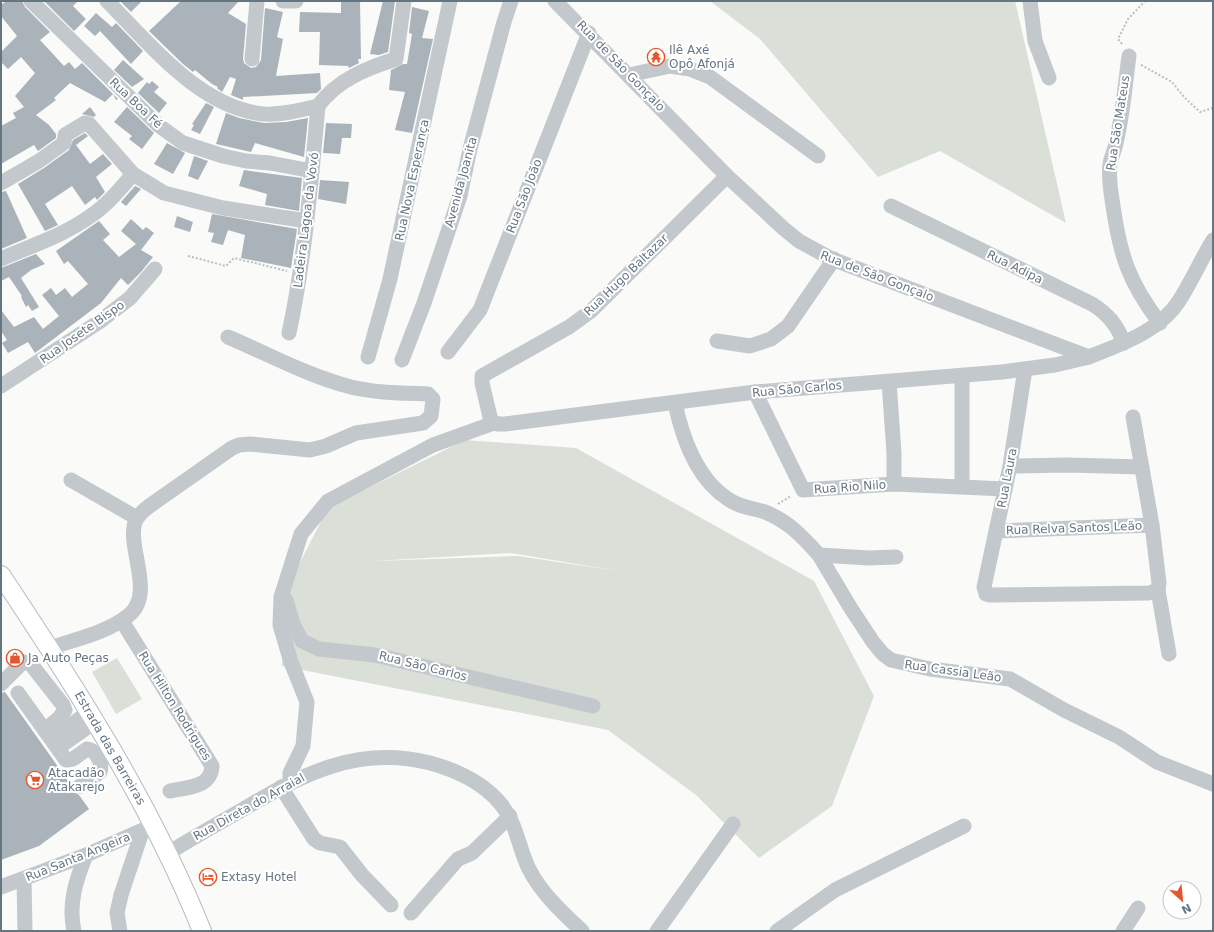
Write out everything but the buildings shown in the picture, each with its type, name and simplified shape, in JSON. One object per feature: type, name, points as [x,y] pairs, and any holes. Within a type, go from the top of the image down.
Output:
[{"type":"main road","name":"Estrada das Barreiras","points":[[1,575],[93,716],[148,829],[168,853],[202,931]]},
{"type":"street","name":"Rua Boa Fé","points":[[31,1],[158,125],[183,142],[224,156],[246,161],[270,163],[312,171]]},
{"type":"street","points":[[107,1],[188,80],[218,101],[240,109],[265,114],[287,113],[318,106],[326,95],[340,84],[376,66],[396,59],[404,1]]},
{"type":"street","points":[[252,60],[257,1]]},
{"type":"street","points":[[283,1],[296,1]]},
{"type":"street","name":"Rua Nova Esperança","points":[[368,357],[392,272],[450,1]]},
{"type":"street","name":"Avenida Joanita","points":[[402,360],[424,304],[460,196],[474,134],[511,1]]},
{"type":"street","name":"Rua de São Gonçalo","points":[[556,1],[589,33],[727,176],[799,241],[816,252],[1089,357]]},
{"type":"street","points":[[1030,1],[1035,41],[1049,78]]},
{"type":"street","name":"Rua São João","points":[[448,352],[480,310],[589,33]]},
{"type":"street","name":"Rua São Mateus","points":[[1129,56],[1116,144],[1110,164],[1110,183],[1116,226],[1125,265],[1135,287],[1160,323]]},
{"type":"street","points":[[630,75],[670,66],[690,69],[710,77],[818,156]]},
{"type":"street","name":"Ladeira Lagoa da Vovó","points":[[289,333],[308,221],[318,106]]},
{"type":"street","points":[[1,184],[39,161],[64,143],[65,135],[85,123],[89,124],[133,174],[164,192],[224,208],[308,221]]},
{"type":"street","points":[[1,259],[73,227],[109,201],[133,174]]},
{"type":"street","name":"Rua Hugo Baltazar","points":[[500,423],[490,417],[482,376],[569,327],[591,311],[727,176]]},
{"type":"street","name":"Rua Adipa","points":[[891,206],[1092,304],[1112,320],[1124,343]]},
{"type":"street","points":[[1089,357],[1124,343],[1160,323],[1178,302],[1213,240]]},
{"type":"street","points":[[717,341],[750,346],[771,339],[788,326],[834,259]]},
{"type":"street","name":"Rua Josete Bispo","points":[[1,386],[99,322],[130,298],[156,269]]},
{"type":"street","points":[[49,648],[122,620],[137,607],[141,589],[134,533],[137,518],[148,507],[232,448],[239,445],[250,444],[310,450],[326,446],[356,433],[423,423],[431,416],[433,399],[428,394],[390,392],[351,387],[304,371],[228,337]]},
{"type":"street","name":"Rua São Carlos","points":[[285,784],[303,746],[307,702],[291,662],[280,625],[281,597],[301,534],[328,501],[433,444],[500,423],[675,403],[755,392],[962,376],[1026,369],[1089,357]]},
{"type":"street","name":"Rua Laura","points":[[1026,369],[1010,466],[984,587],[986,594],[995,596],[1149,593],[1158,590]]},
{"type":"street","points":[[962,376],[962,486]]},
{"type":"street","points":[[889,382],[894,484]]},
{"type":"street","name":"Rua Rio Nilo","points":[[755,392],[803,490],[894,484],[1005,489]]},
{"type":"street","name":"Rua Cassia Leão","points":[[675,403],[685,440],[708,480],[727,499],[741,506],[779,518],[792,527],[819,555],[850,608],[873,642],[883,654],[891,660],[930,669],[1010,679],[1064,710],[1119,737],[1157,762],[1213,784]]},
{"type":"street","points":[[1132,417],[1152,525],[1159,583],[1158,590],[1169,654]]},
{"type":"street","points":[[1010,466],[1142,466]]},
{"type":"street","points":[[71,480],[137,518]]},
{"type":"street","name":"Rua Relva Santos Leão","points":[[997,531],[1152,525]]},
{"type":"street","points":[[819,555],[869,558],[896,557]]},
{"type":"street","name":"Rua São Carlos","points":[[281,597],[286,600],[293,624],[302,641],[319,649],[375,654],[593,706]]},
{"type":"street","name":"Rua Hilton Rodrigues","points":[[122,620],[212,766],[211,773],[202,784],[170,791]]},
{"type":"street","points":[[1,684],[22,662],[30,663],[64,705],[65,710],[59,718],[52,739]]},
{"type":"street","points":[[18,693],[66,760],[73,759],[87,749],[92,750],[96,754],[101,769],[100,772],[80,786]]},
{"type":"street","points":[[52,739],[93,716]]},
{"type":"street","name":"Rua Direta do Arraial","points":[[168,853],[285,784],[335,764],[381,757],[423,762],[442,766],[462,774],[491,794],[510,816],[529,868],[537,884],[582,931]]},
{"type":"street","points":[[285,784],[314,839],[320,843],[340,847],[362,875],[391,905]]},
{"type":"street","points":[[412,913],[458,859],[472,853],[510,816]]},
{"type":"street","points":[[657,931],[733,824]]},
{"type":"street","points":[[777,931],[835,890],[964,826]]},
{"type":"street","points":[[120,931],[117,912],[121,895],[148,829]]},
{"type":"street","name":"Rua Santa Angeira","points":[[1,887],[86,855],[148,829]]},
{"type":"street","points":[[74,931],[72,905],[77,877],[86,855]]},
{"type":"street","points":[[24,879],[25,931]]},
{"type":"street","points":[[1123,931],[1138,908]]},
{"type":"path","points":[[1145,1],[1128,19],[1118,39],[1129,56],[1172,82],[1184,97],[1200,112],[1213,108]]},
{"type":"path","points":[[188,256],[226,266],[234,258],[299,275]]},
{"type":"path","points":[[763,512],[803,490]]},
{"type":"shaded area","points":[[710,1],[1015,1],[1066,223],[940,151],[878,177],[760,39]]},
{"type":"shaded area","points":[[465,440],[576,448],[814,581],[874,696],[832,806],[759,858],[696,795],[608,730],[282,666],[283,595],[328,508]],"holes":[[[511,553],[624,572],[518,556],[375,561]]]},
{"type":"shaded area","points":[[117,658],[142,699],[116,714],[92,672]]},
{"type":"place","name":"Ilê Axé Opô Afonjá","points":[[656,57]]},
{"type":"place","name":"Ja Auto Peças","points":[[15,658]]},
{"type":"place","name":"Atacadão Atakarejo","points":[[35,780]]},
{"type":"place","name":"Extasy Hotel","points":[[208,877]]}]
